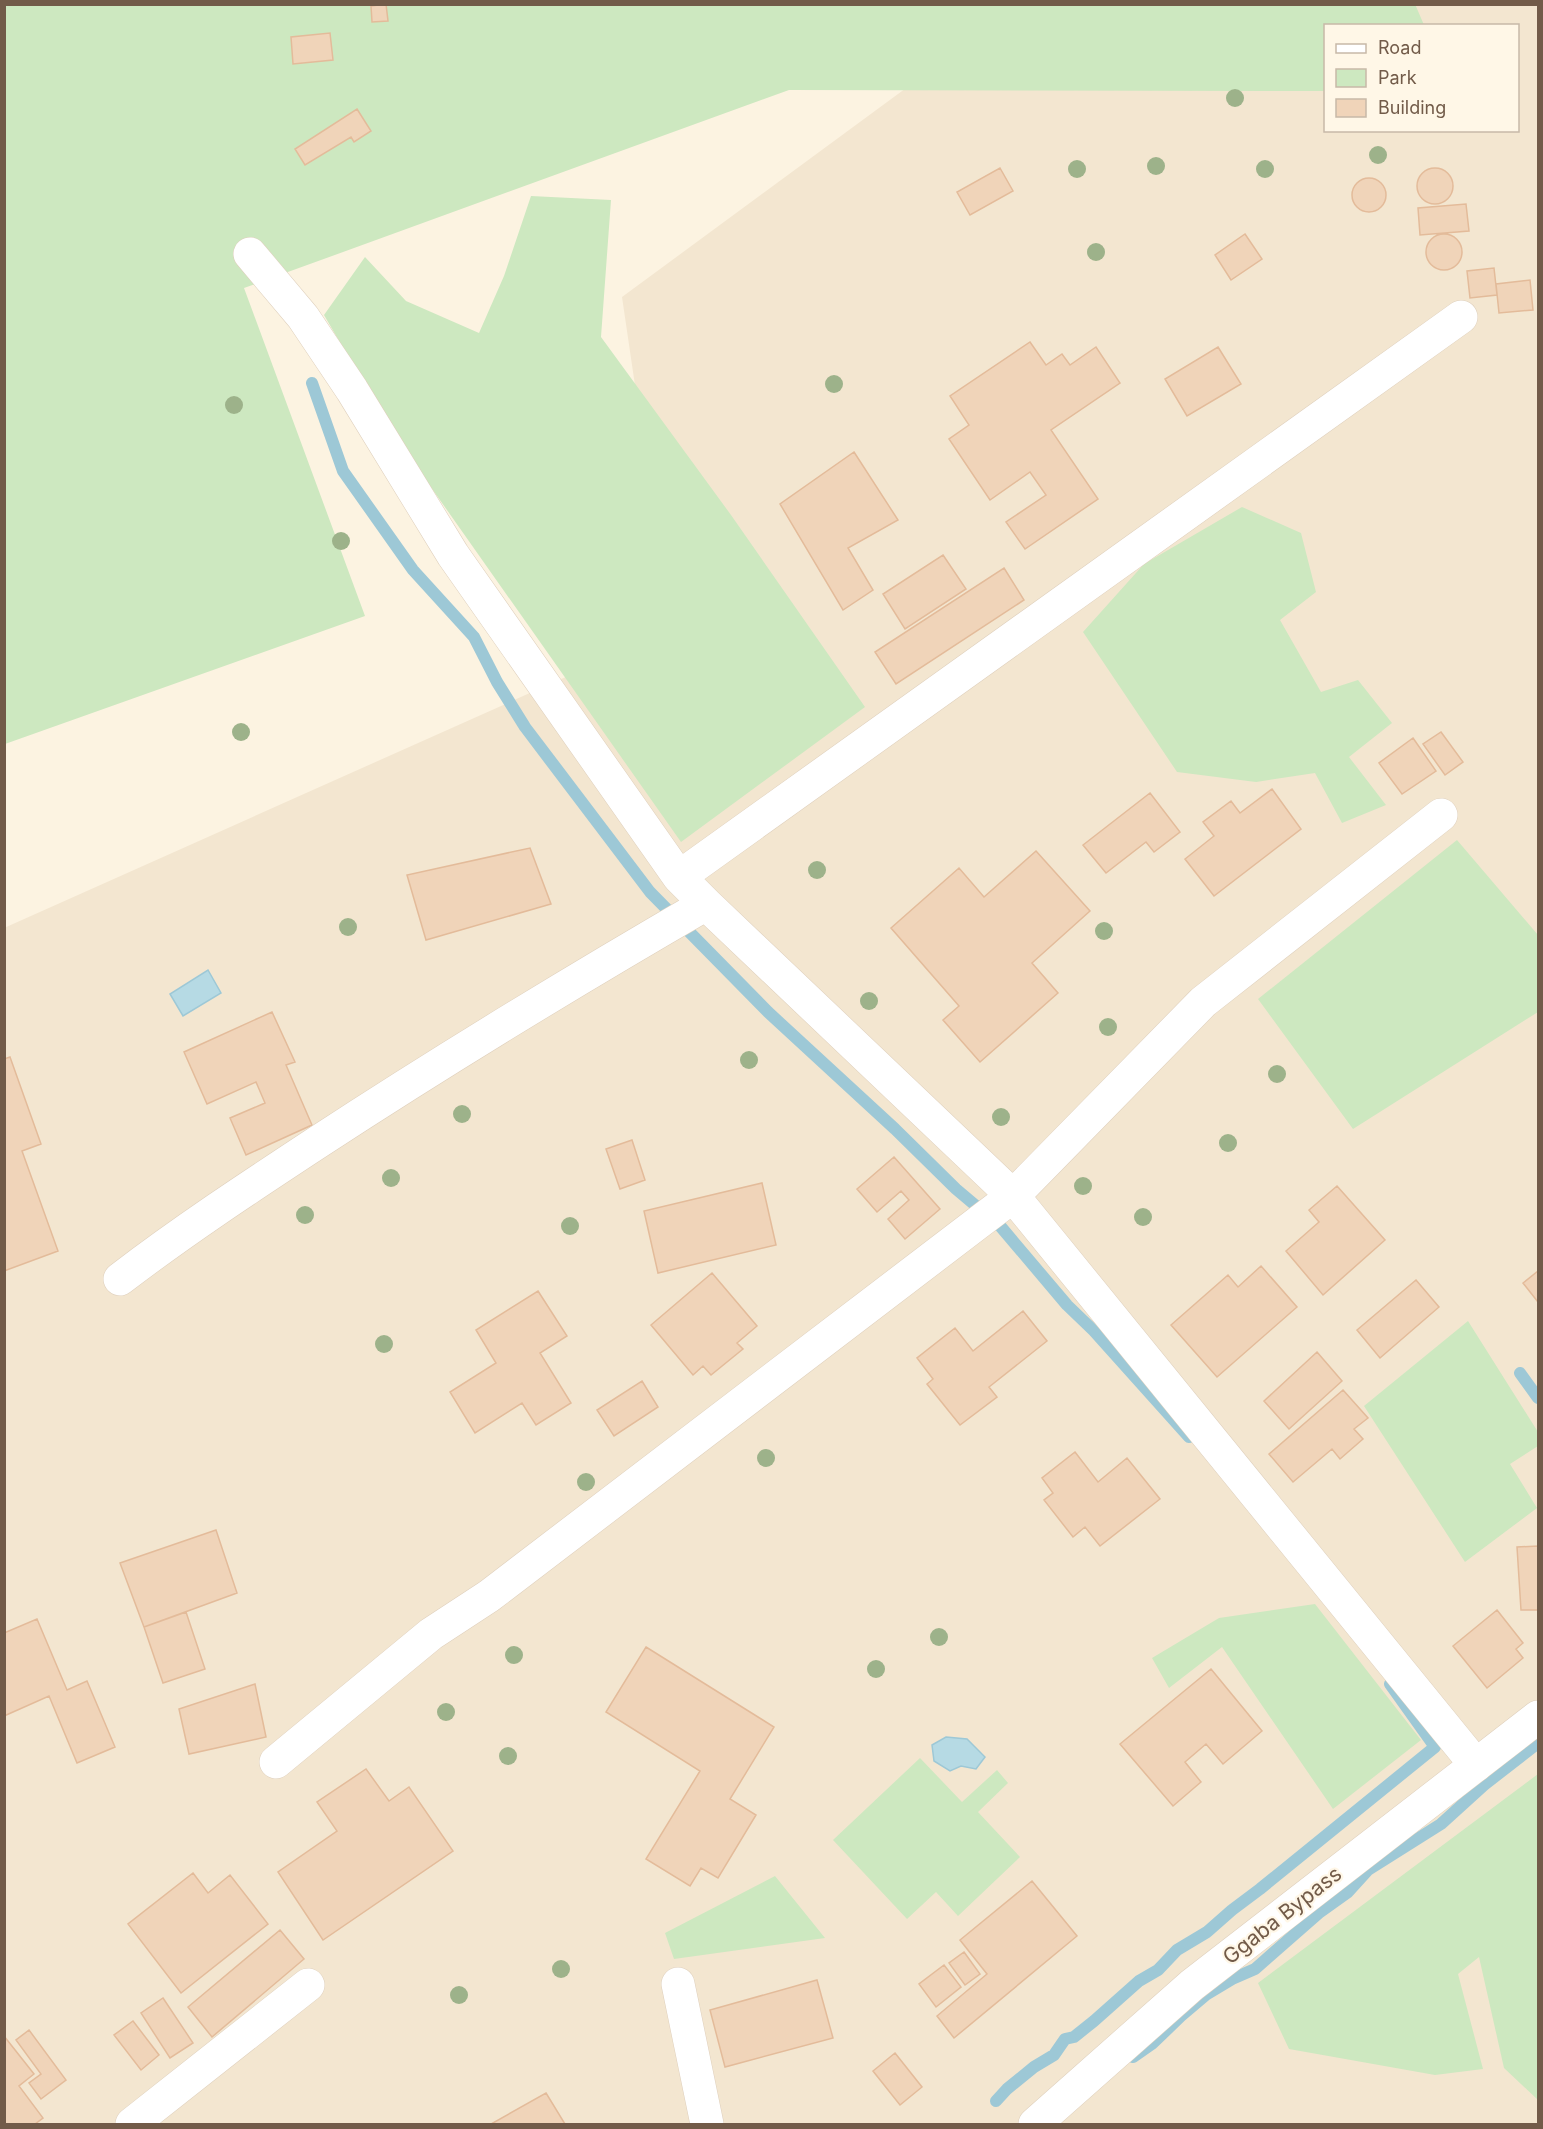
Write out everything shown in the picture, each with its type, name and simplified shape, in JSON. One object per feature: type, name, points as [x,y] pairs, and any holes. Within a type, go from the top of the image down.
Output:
[{"type":"street","points":[[250,254],[303,317],[352,390],[453,555],[679,877],[1013,1196],[1476,1765]]},
{"type":"street","points":[[679,877],[1461,316]]},
{"type":"street","points":[[276,1762],[431,1634],[489,1596],[1013,1196],[1203,1002],[1441,815]]},
{"type":"street","points":[[120,1280],[162,1247],[414,1079],[706,904]]},
{"type":"street","name":"Ggaba Bypass","points":[[1035,2124],[1192,1985],[1539,1717]]},
{"type":"street","points":[[678,1984],[707,2124]]},
{"type":"street","points":[[132,2124],[308,1985]]},
{"type":"shaded area","points":[[1019,5],[1538,5],[1538,2124],[5,2124],[4,928],[671,630],[622,297]]},
{"type":"green space","points":[[1415,4],[1424,24],[1324,24],[1324,91],[789,90],[244,288],[365,616],[5,744],[4,5]]},
{"type":"green space","points":[[531,196],[611,200],[601,337],[731,515],[865,707],[681,842],[392,432],[324,315],[365,257],[406,301],[479,333],[504,276]]},
{"type":"green space","points":[[1242,507],[1301,533],[1316,592],[1280,620],[1321,692],[1358,680],[1392,723],[1349,757],[1386,805],[1342,823],[1315,773],[1256,782],[1177,772],[1083,632],[1144,564]]},
{"type":"green space","points":[[1457,840],[1538,935],[1538,1012],[1353,1129],[1258,999]]},
{"type":"green space","points":[[1468,1321],[1538,1432],[1538,1446],[1510,1464],[1537,1508],[1465,1562],[1364,1406]]},
{"type":"green space","points":[[1315,1604],[1421,1740],[1333,1809],[1222,1647],[1169,1688],[1152,1658],[1219,1618]]},
{"type":"green space","points":[[920,1758],[962,1802],[997,1770],[1008,1783],[978,1812],[1020,1857],[958,1916],[936,1892],[907,1919],[833,1840]]},
{"type":"green space","points":[[1538,1774],[1538,2100],[1504,2068],[1479,1957],[1458,1974],[1483,2069],[1435,2075],[1289,2049],[1258,1983]]},
{"type":"green space","points":[[775,1876],[825,1938],[674,1959],[665,1933]]},
{"type":"water","points":[[208,970],[221,993],[183,1016],[170,994]]},
{"type":"water","points":[[946,1737],[967,1739],[985,1757],[976,1769],[961,1766],[950,1771],[934,1761],[932,1745]]},
{"type":"building","points":[[386,4],[388,21],[372,22],[371,6]]},
{"type":"building","points":[[330,33],[333,60],[293,64],[291,37]]},
{"type":"building","points":[[357,109],[371,131],[354,142],[351,137],[305,165],[295,149]]},
{"type":"building","points":[[1000,168],[1013,191],[970,215],[957,192]]},
{"type":"building","points":[[1435,168],[1448,173],[1453,186],[1448,199],[1435,204],[1422,199],[1417,186],[1422,173]]},
{"type":"building","points":[[1369,178],[1381,183],[1386,195],[1381,207],[1369,212],[1357,207],[1352,195],[1357,183]]},
{"type":"building","points":[[1466,204],[1469,231],[1420,235],[1418,208]]},
{"type":"building","points":[[1245,234],[1262,259],[1231,280],[1215,255]]},
{"type":"building","points":[[1444,234],[1457,239],[1462,252],[1457,265],[1444,270],[1431,265],[1426,252],[1431,239]]},
{"type":"building","points":[[1494,268],[1497,295],[1470,298],[1467,271]]},
{"type":"building","points":[[1530,280],[1533,310],[1499,313],[1496,284]]},
{"type":"building","points":[[1030,342],[1046,365],[1062,354],[1070,365],[1096,347],[1120,383],[1051,430],[1098,499],[1025,549],[1006,522],[1046,495],[1030,472],[990,500],[949,439],[969,425],[950,396]]},
{"type":"building","points":[[1218,347],[1241,384],[1187,416],[1165,379]]},
{"type":"building","points":[[854,452],[898,520],[848,548],[873,590],[843,610],[780,504]]},
{"type":"building","points":[[943,555],[966,589],[905,629],[883,594]]},
{"type":"building","points":[[1004,568],[1024,600],[896,684],[875,652]]},
{"type":"building","points":[[1441,732],[1463,762],[1445,775],[1423,744]]},
{"type":"building","points":[[1413,738],[1436,771],[1402,794],[1379,763]]},
{"type":"building","points":[[1272,789],[1301,829],[1214,896],[1185,859],[1214,836],[1203,822],[1231,801],[1240,813]]},
{"type":"building","points":[[1150,793],[1180,832],[1154,852],[1146,842],[1106,873],[1083,845]]},
{"type":"building","points":[[530,848],[551,904],[426,940],[407,875]]},
{"type":"building","points":[[1036,851],[1090,911],[1032,963],[1058,993],[980,1062],[943,1020],[959,1006],[891,928],[959,868],[984,897]]},
{"type":"building","points":[[272,1012],[295,1062],[286,1065],[312,1125],[246,1155],[230,1118],[265,1103],[256,1082],[207,1104],[184,1052]]},
{"type":"building","points":[[10,1057],[41,1144],[22,1151],[58,1251],[4,1271],[4,1059]]},
{"type":"building","points":[[632,1140],[645,1180],[620,1189],[606,1149]]},
{"type":"building","points":[[894,1157],[940,1209],[905,1239],[888,1219],[909,1200],[901,1191],[877,1212],[857,1189]]},
{"type":"building","points":[[762,1183],[776,1245],[658,1273],[644,1211]]},
{"type":"building","points":[[1337,1186],[1385,1240],[1323,1295],[1286,1251],[1319,1222],[1309,1210]]},
{"type":"building","points":[[1261,1266],[1297,1307],[1217,1377],[1171,1325],[1228,1275],[1238,1287]]},
{"type":"building","points":[[1538,1271],[1538,1302],[1523,1283]]},
{"type":"building","points":[[712,1273],[757,1326],[737,1343],[743,1349],[711,1375],[703,1366],[693,1375],[651,1325]]},
{"type":"building","points":[[1416,1280],[1439,1307],[1380,1358],[1357,1330]]},
{"type":"building","points":[[538,1291],[567,1336],[540,1353],[571,1403],[536,1425],[522,1403],[475,1433],[450,1392],[496,1363],[476,1330]]},
{"type":"building","points":[[1023,1311],[1047,1341],[989,1387],[997,1397],[960,1425],[927,1384],[933,1379],[917,1358],[955,1328],[973,1351]]},
{"type":"building","points":[[1317,1352],[1342,1381],[1289,1429],[1264,1401]]},
{"type":"building","points":[[642,1381],[658,1407],[614,1436],[597,1410]]},
{"type":"building","points":[[1343,1390],[1368,1418],[1354,1429],[1363,1439],[1340,1459],[1332,1449],[1293,1482],[1269,1454]]},
{"type":"building","points":[[1075,1452],[1098,1482],[1127,1458],[1160,1499],[1100,1546],[1085,1527],[1073,1537],[1044,1500],[1053,1493],[1042,1478]]},
{"type":"building","points":[[216,1530],[237,1593],[144,1627],[120,1563]]},
{"type":"building","points":[[1538,1546],[1538,1610],[1521,1610],[1517,1547]]},
{"type":"building","points":[[1497,1610],[1523,1643],[1516,1649],[1523,1658],[1487,1688],[1453,1646]]},
{"type":"building","points":[[186,1612],[205,1669],[163,1683],[144,1627]]},
{"type":"building","points":[[37,1619],[67,1690],[87,1681],[115,1747],[77,1763],[49,1696],[4,1716],[4,1633]]},
{"type":"building","points":[[646,1647],[774,1727],[730,1799],[756,1815],[718,1878],[701,1868],[690,1886],[646,1859],[700,1771],[606,1712]]},
{"type":"building","points":[[1211,1669],[1262,1731],[1223,1764],[1206,1744],[1185,1762],[1201,1782],[1173,1806],[1120,1744]]},
{"type":"building","points":[[255,1684],[266,1737],[189,1754],[179,1709]]},
{"type":"building","points":[[366,1769],[389,1801],[409,1787],[453,1851],[323,1940],[278,1872],[337,1831],[317,1802]]},
{"type":"building","points":[[193,1873],[208,1893],[230,1875],[268,1924],[181,1993],[128,1924]]},
{"type":"building","points":[[1032,1881],[1077,1936],[954,2038],[937,2016],[987,1974],[960,1940]]},
{"type":"building","points":[[280,1930],[304,1959],[212,2037],[188,2007]]},
{"type":"building","points":[[964,1952],[980,1974],[965,1985],[949,1963]]},
{"type":"building","points":[[944,1965],[961,1987],[936,2007],[919,1984]]},
{"type":"building","points":[[817,1980],[833,2038],[725,2067],[710,2010]]},
{"type":"building","points":[[163,1998],[193,2043],[170,2058],[141,2013]]},
{"type":"building","points":[[133,2021],[159,2055],[141,2070],[114,2035]]},
{"type":"building","points":[[29,2030],[66,2080],[41,2099],[29,2083],[41,2074],[16,2040]]},
{"type":"building","points":[[4,2036],[34,2074],[19,2086],[43,2118],[35,2124],[4,2124]]},
{"type":"building","points":[[895,2053],[922,2087],[900,2105],[873,2071]]},
{"type":"building","points":[[546,2093],[565,2124],[491,2124]]},
{"type":"waterway","points":[[312,383],[343,471],[413,570],[474,637],[497,682],[525,727],[650,892],[768,1012],[895,1129],[956,1189],[1001,1227],[1067,1305],[1094,1331],[1189,1437]]},
{"type":"waterway","points":[[1520,1373],[1538,1398]]},
{"type":"waterway","points":[[996,2101],[1034,2067],[1054,2055],[1065,2039],[1074,2037],[1139,1981],[1158,1970],[1177,1950],[1207,1932],[1435,1747],[1390,1684]]},
{"type":"waterway","points":[[1133,2057],[1153,2043],[1207,1994],[1255,1969],[1320,1912],[1348,1892],[1368,1870],[1441,1824],[1484,1785],[1538,1743]]}]
